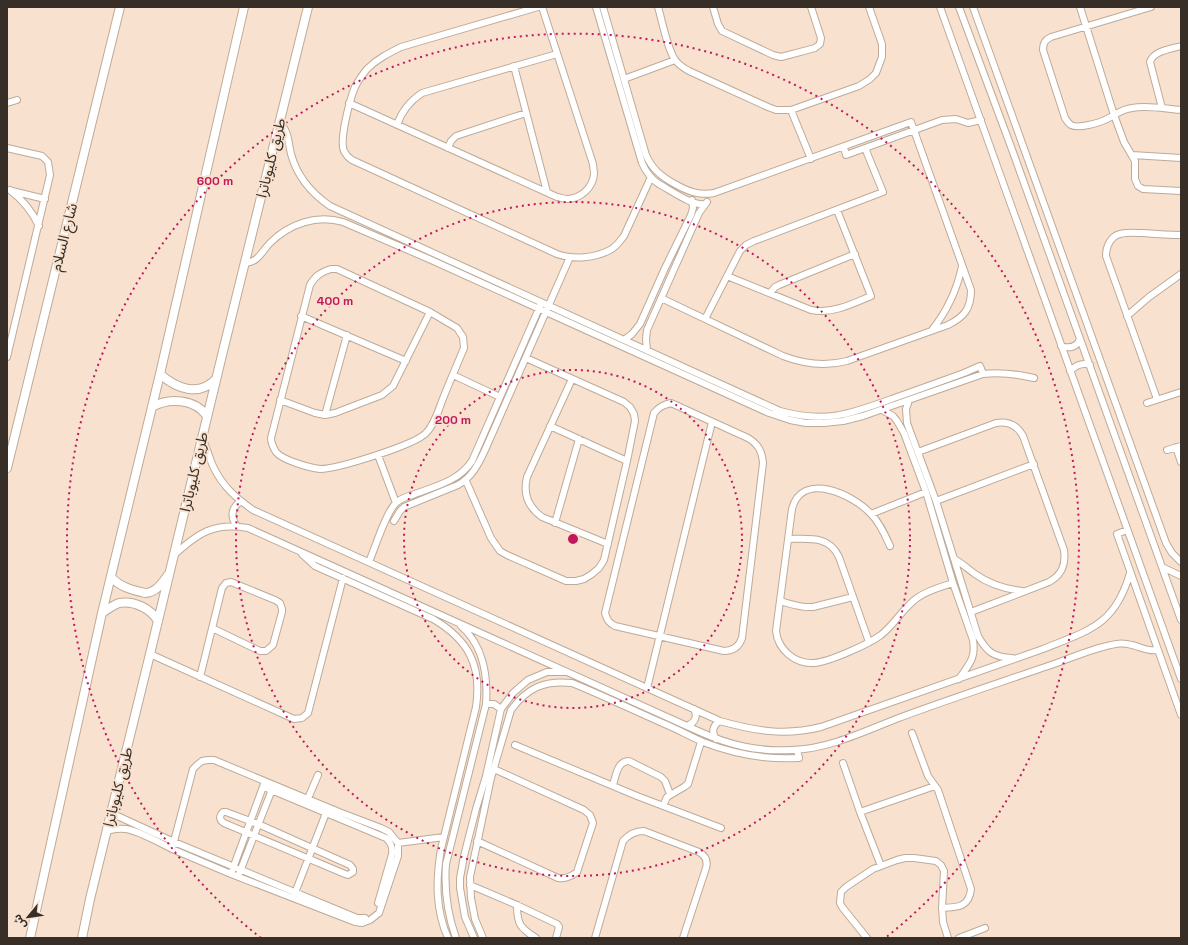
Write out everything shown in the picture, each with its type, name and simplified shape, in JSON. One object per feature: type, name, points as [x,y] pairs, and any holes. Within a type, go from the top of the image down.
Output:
[{"type":"main road","name":"شارع السلام","points":[[7,468],[120,7]]},
{"type":"main road","points":[[30,938],[102,613],[160,374],[244,7]]},
{"type":"main road","name":"طريق كليوباترا","points":[[82,938],[90,899],[170,574],[216,378],[279,122],[310,8]]},
{"type":"main road","points":[[160,374],[176,385],[192,390],[197,390],[208,386],[216,378]]},
{"type":"main road","points":[[152,407],[164,402],[177,401],[194,405],[204,411],[207,416]]},
{"type":"main road","points":[[111,577],[123,587],[148,593],[157,589],[170,574]]},
{"type":"main road","points":[[102,613],[116,604],[127,603],[145,608],[152,612],[158,621]]},
{"type":"street","points":[[538,7],[401,48],[383,56],[367,70],[355,86],[349,104],[343,146],[346,154],[349,158],[557,254],[570,257],[587,257],[610,250],[618,244],[624,236],[651,177]]},
{"type":"street","points":[[349,104],[557,197],[567,199],[577,197],[585,192],[591,184],[594,174],[593,164],[542,7]]},
{"type":"street","points":[[596,7],[602,27],[624,78],[644,168],[659,184],[693,202],[705,204]]},
{"type":"street","points":[[604,7],[613,53],[635,126],[650,163],[655,171],[662,177],[693,193],[708,194],[720,192],[911,122],[971,290],[971,299],[968,307],[964,315],[957,320],[931,331],[847,361],[832,364],[801,362],[783,356],[661,298]]},
{"type":"street","points":[[658,7],[670,50],[675,60],[681,67],[776,110],[791,110],[859,86],[876,73],[882,57],[882,44],[870,7]]},
{"type":"street","points":[[713,7],[718,24],[722,30],[773,55],[781,57],[815,48],[820,44],[821,38],[811,7]]},
{"type":"street","points":[[940,7],[1181,679]]},
{"type":"street","points":[[959,7],[1049,251],[1181,620]]},
{"type":"street","points":[[973,7],[1166,543],[1172,553],[1181,562]]},
{"type":"street","points":[[1080,7],[1114,115],[1124,142],[1135,161],[1136,183],[1143,189],[1181,191]]},
{"type":"street","points":[[1151,7],[1051,37],[1043,44],[1043,50],[1065,118],[1072,126],[1101,122],[1123,110],[1134,107],[1181,110]]},
{"type":"street","points":[[602,27],[608,25]]},
{"type":"street","points":[[1162,108],[1150,62],[1151,58],[1155,54],[1181,46]]},
{"type":"street","points":[[397,125],[400,116],[406,107],[413,99],[422,93],[557,54]]},
{"type":"street","points":[[624,78],[675,60]]},
{"type":"street","points":[[514,66],[548,192]]},
{"type":"street","points":[[7,103],[17,100]]},
{"type":"street","points":[[791,110],[811,159]]},
{"type":"street","points":[[448,148],[451,141],[456,136],[526,113]]},
{"type":"street","points":[[844,147],[846,155],[947,119],[956,119],[968,123],[980,120]]},
{"type":"street","points":[[279,122],[283,125],[287,133],[291,153],[300,176],[316,196],[327,204],[540,305]]},
{"type":"street","points":[[7,148],[42,156],[48,162],[50,175],[46,199],[9,340],[7,357]]},
{"type":"street","points":[[705,319],[740,251],[746,245],[883,192],[865,148]]},
{"type":"street","points":[[1132,155],[1181,158]]},
{"type":"street","points":[[9,190],[46,199]]},
{"type":"street","points":[[9,190],[27,206],[34,215],[39,226]]},
{"type":"street","points":[[624,340],[632,334],[640,324],[691,215],[693,208],[693,193]]},
{"type":"street","points":[[647,350],[647,330],[699,213],[705,204],[708,194]]},
{"type":"street","points":[[336,220],[334,214],[338,210]]},
{"type":"street","points":[[727,276],[811,310],[820,312],[844,307],[872,296],[837,210]]},
{"type":"street","points":[[245,263],[255,261],[273,239],[292,227],[314,220],[336,220],[624,340],[770,407],[790,413],[812,417],[842,415],[860,410],[980,366],[983,374]]},
{"type":"street","points":[[1157,399],[1106,256],[1107,247],[1114,237],[1120,234],[1181,235]]},
{"type":"street","points":[[1049,251],[1060,248]]},
{"type":"street","points":[[770,293],[779,285],[855,254]]},
{"type":"street","points":[[394,521],[404,507],[466,481],[475,470],[570,257]]},
{"type":"street","points":[[931,331],[951,301],[958,284],[962,265]]},
{"type":"street","points":[[337,269],[430,312],[457,328],[463,337],[464,348],[433,423],[426,434],[413,442],[378,455],[334,468],[321,469],[307,467],[280,456],[273,448],[271,438],[310,285],[319,274],[325,271],[337,269]]},
{"type":"street","points":[[1127,316],[1149,297],[1181,274]]},
{"type":"street","points":[[369,562],[388,514],[396,502],[452,480],[469,466],[540,305]]},
{"type":"street","points":[[547,308],[769,413],[790,420],[810,423],[833,423],[852,420],[983,374],[1013,374],[1034,378]]},
{"type":"street","points":[[280,400],[315,413],[325,415],[375,399],[382,395],[394,386],[430,312]]},
{"type":"street","points":[[301,316],[406,361]]},
{"type":"street","points":[[325,415],[347,335]]},
{"type":"street","points":[[1061,346],[1072,348],[1080,339]]},
{"type":"street","points":[[466,481],[491,538],[500,551],[566,581],[584,579],[599,568],[604,560],[627,461],[635,421],[634,414],[630,407],[624,402],[526,358]]},
{"type":"street","points":[[1070,371],[1077,365],[1090,365]]},
{"type":"street","points":[[453,375],[500,397]]},
{"type":"street","points":[[572,379],[526,477],[525,487],[528,501],[534,510],[542,517],[608,544]]},
{"type":"street","points":[[1146,403],[1181,392]]},
{"type":"street","points":[[909,400],[906,409],[906,419],[936,501],[978,636],[988,651],[994,656],[1016,658]]},
{"type":"street","points":[[671,403],[754,442],[762,455],[762,470],[742,638],[737,647],[733,650],[724,651],[660,636],[616,626],[608,621],[605,613],[654,413],[664,404],[671,403]]},
{"type":"street","points":[[882,410],[893,416],[901,427],[926,492],[953,583],[969,625],[974,647],[973,656],[959,679]]},
{"type":"street","points":[[648,688],[712,422]]},
{"type":"street","points":[[918,452],[996,423],[1006,422],[1016,426],[1023,436],[1034,464],[1064,550],[1065,558],[1062,570],[1055,578],[970,612]]},
{"type":"street","points":[[550,426],[627,461]]},
{"type":"street","points":[[202,437],[213,466],[226,487],[241,502],[253,510],[720,721],[736,726],[765,731],[802,731],[830,724],[1079,635],[1104,620],[1114,609],[1122,596],[1130,573]]},
{"type":"street","points":[[555,523],[579,439]]},
{"type":"street","points":[[1167,450],[1178,447],[1181,462]]},
{"type":"street","points":[[378,455],[396,502]]},
{"type":"street","points":[[936,501],[1034,464]]},
{"type":"street","points":[[469,466],[475,470]]},
{"type":"street","points":[[1130,479],[1141,475]]},
{"type":"street","points":[[890,546],[880,526],[871,514],[858,502],[843,494],[822,488],[810,489],[799,495],[793,505],[776,631],[777,639],[784,650],[797,659],[810,663],[820,662],[869,642],[888,629],[906,608],[918,597],[930,590],[953,583]]},
{"type":"street","points":[[871,514],[926,492]]},
{"type":"street","points":[[236,526],[232,518],[232,513],[236,504],[241,502]]},
{"type":"street","points":[[174,555],[187,543],[204,532],[223,526],[248,528],[298,550],[446,626],[457,636],[467,649],[473,662],[477,677],[478,692],[476,707],[444,837],[438,869],[437,890],[439,911],[448,938]]},
{"type":"street","points":[[1127,530],[1117,534],[1181,715]]},
{"type":"street","points":[[788,539],[816,539],[825,542],[837,553],[869,642]]},
{"type":"street","points":[[298,550],[315,566],[455,621],[716,739],[752,749],[772,751],[797,750],[817,747],[936,704],[1103,647],[1126,643],[1148,650],[1158,650]]},
{"type":"street","points":[[954,559],[979,577],[991,583],[1024,591]]},
{"type":"street","points":[[1162,567],[1181,576]]},
{"type":"street","points":[[150,654],[294,719],[302,718],[308,713],[343,578]]},
{"type":"street","points":[[200,677],[212,628],[223,585],[231,582],[275,600],[281,606],[282,612],[273,646],[266,651],[260,651],[212,628]]},
{"type":"street","points":[[780,601],[807,608],[853,597]]},
{"type":"street","points":[[455,621],[466,631],[482,658],[486,673],[487,688],[486,704],[446,864],[445,879],[447,909],[456,938]]},
{"type":"street","points":[[483,938],[475,919],[471,898],[470,877],[501,709],[513,693],[528,680],[547,672],[566,672]]},
{"type":"street","points":[[474,938],[465,917],[460,888],[460,878],[464,856],[476,809],[488,776],[494,769],[511,710],[518,700],[527,692],[548,683],[572,683],[678,730],[701,742],[727,751],[766,758],[798,758],[797,750]]},
{"type":"street","points":[[627,707],[630,700]]},
{"type":"street","points":[[486,704],[494,704],[501,709]]},
{"type":"street","points":[[687,726],[695,719],[696,712],[694,709]]},
{"type":"street","points":[[716,739],[713,728],[714,725],[720,721]]},
{"type":"street","points":[[912,733],[928,776],[938,790],[972,889],[968,901],[958,906],[942,908]]},
{"type":"street","points":[[663,806],[666,798],[670,794],[684,787],[689,781],[701,742]]},
{"type":"street","points":[[515,745],[720,828]]},
{"type":"street","points":[[173,846],[193,769],[199,763],[208,760],[214,760],[306,802],[355,821],[378,835],[388,835]]},
{"type":"street","points":[[613,785],[620,765],[629,761],[661,777],[665,781],[670,794]]},
{"type":"street","points":[[843,763],[881,866]]},
{"type":"street","points":[[477,841],[558,878],[565,879],[572,877],[577,872],[593,823],[590,815],[584,810],[494,769]]},
{"type":"street","points":[[460,774],[467,777]]},
{"type":"street","points":[[306,802],[318,775]]},
{"type":"street","points":[[231,874],[265,784]]},
{"type":"street","points":[[860,812],[935,786]]},
{"type":"street","points":[[238,877],[273,787]]},
{"type":"street","points":[[107,831],[119,829],[131,830],[241,870],[274,887],[356,920],[375,918],[388,879],[396,847],[381,828],[326,813],[306,802]]},
{"type":"street","points":[[223,812],[226,812],[258,824],[350,865],[353,872],[348,875],[224,823],[221,821],[220,815],[223,812]]},
{"type":"street","points":[[111,813],[173,846],[231,874],[295,893],[309,901]]},
{"type":"street","points":[[295,893],[326,813]]},
{"type":"street","points":[[378,835],[381,828]]},
{"type":"street","points":[[595,938],[623,841],[632,833],[644,831],[700,852],[707,861],[683,938]]},
{"type":"street","points":[[396,847],[444,837]]},
{"type":"street","points":[[867,938],[842,907],[840,903],[841,892],[846,886],[868,872],[905,858],[939,863],[943,868],[943,922],[948,938]]},
{"type":"street","points":[[470,885],[557,924],[559,927],[556,938]]},
{"type":"street","points":[[517,905],[518,919],[521,925],[527,932],[536,938]]},
{"type":"street","points":[[959,938],[985,928]]}]
